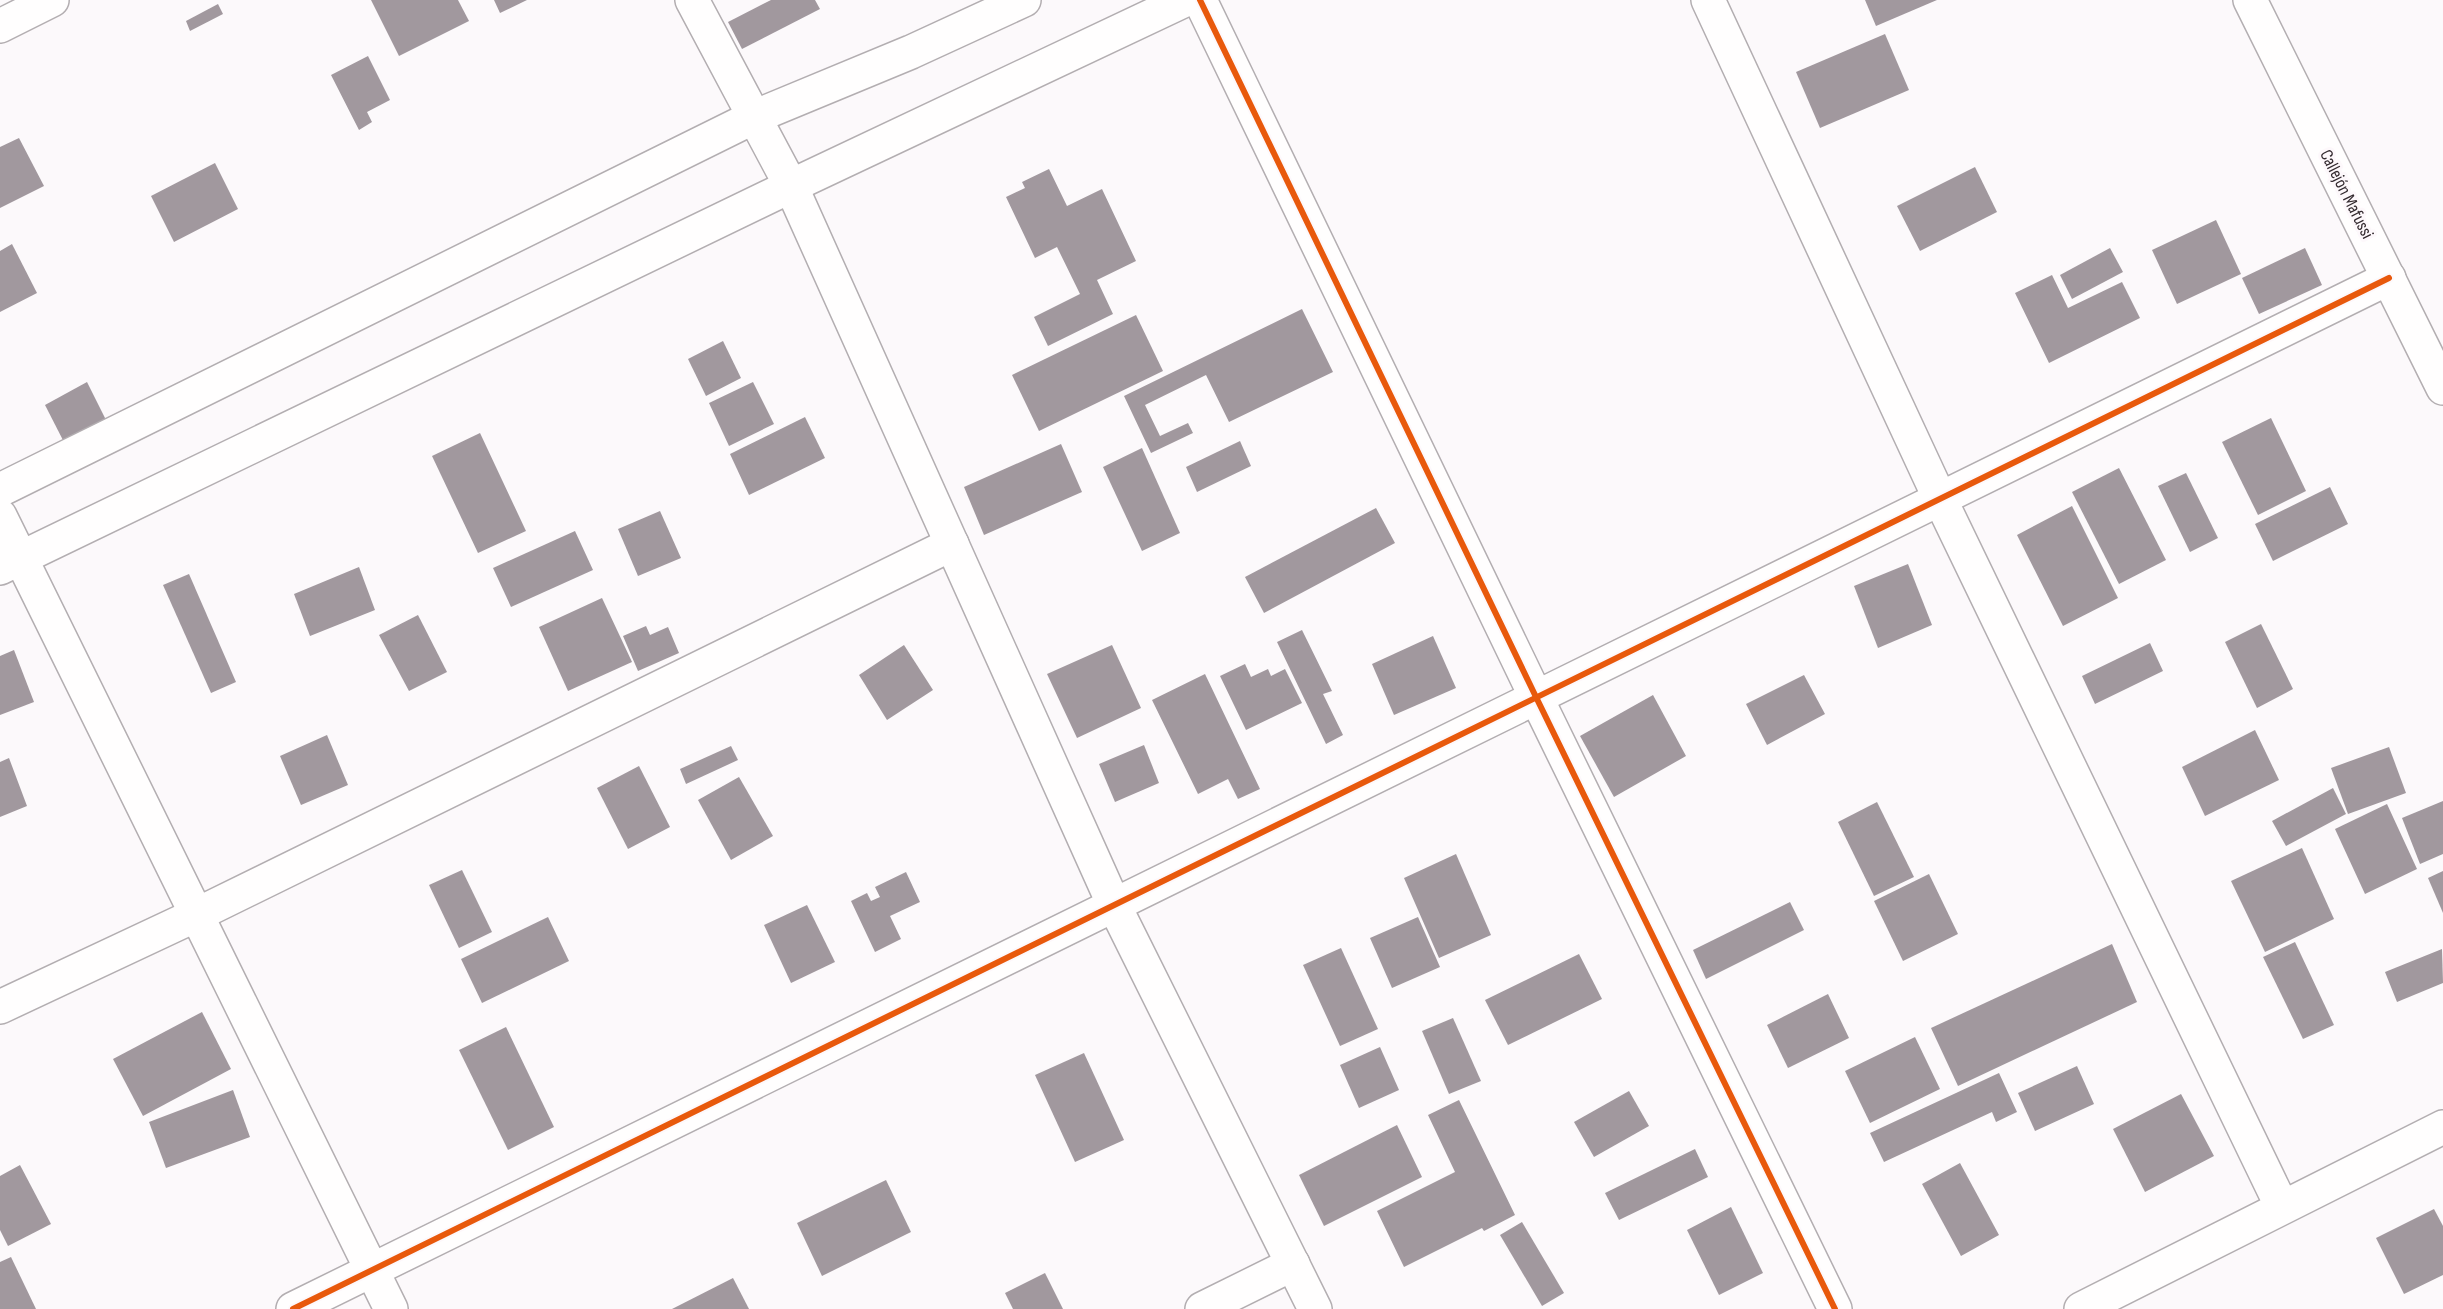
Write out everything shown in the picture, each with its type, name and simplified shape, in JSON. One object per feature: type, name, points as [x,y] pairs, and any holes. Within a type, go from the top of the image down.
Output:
[{"type":"street","points":[[0,26],[52,0]]},
{"type":"street","points":[[692,0],[791,186],[1114,905],[1316,1309]]},
{"type":"street","points":[[0,490],[754,117],[911,52],[1024,0]]},
{"type":"street","points":[[11,562],[791,186],[1185,0]]},
{"type":"street","points":[[1200,0],[1536,697],[1835,1309]]},
{"type":"street","points":[[1708,0],[1940,499],[2282,1208]]},
{"type":"street","name":"Callejón Mafussi","points":[[2250,0],[2443,388]]},
{"type":"street","points":[[293,1309],[2389,278]]},
{"type":"street","points":[[0,516],[11,562],[196,915],[391,1309]]},
{"type":"street","points":[[0,1007],[196,915],[952,543]]},
{"type":"street","points":[[2081,1309],[2443,1127]]},
{"type":"street","points":[[1202,1309],[1293,1264]]},
{"type":"building","points":[[371,0],[458,0],[469,21],[399,56]]},
{"type":"building","points":[[494,0],[527,0],[500,13]]},
{"type":"building","points":[[771,0],[815,0],[820,9],[742,49],[728,22]]},
{"type":"building","points":[[1865,0],[1937,0],[1876,26]]},
{"type":"building","points":[[218,4],[223,14],[190,31],[186,21]]},
{"type":"building","points":[[1885,34],[1909,90],[1820,128],[1796,72]]},
{"type":"building","points":[[368,56],[390,100],[367,112],[372,122],[359,130],[331,75]]},
{"type":"building","points":[[19,138],[44,186],[0,208],[0,147]]},
{"type":"building","points":[[215,163],[238,209],[174,242],[151,196]]},
{"type":"building","points":[[1975,167],[1997,212],[1920,251],[1897,206]]},
{"type":"building","points":[[1049,169],[1067,206],[1102,189],[1136,261],[1097,280],[1113,314],[1048,346],[1034,317],[1080,294],[1057,247],[1035,258],[1006,197],[1025,188],[1022,182]]},
{"type":"building","points":[[2216,220],[2241,274],[2177,304],[2152,250]]},
{"type":"building","points":[[12,244],[37,293],[0,312],[0,251]]},
{"type":"building","points":[[2110,248],[2123,272],[2072,299],[2060,275]]},
{"type":"building","points":[[2305,248],[2322,285],[2259,314],[2242,278]]},
{"type":"building","points":[[2052,275],[2068,308],[2122,282],[2140,318],[2049,363],[2015,293]]},
{"type":"building","points":[[1302,309],[1333,372],[1229,422],[1206,375],[1145,405],[1160,436],[1188,423],[1193,433],[1151,453],[1124,396]]},
{"type":"building","points":[[1136,315],[1163,371],[1039,431],[1012,375]]},
{"type":"building","points":[[723,341],[741,378],[706,396],[688,359]]},
{"type":"building","points":[[87,382],[110,428],[68,450],[45,405]]},
{"type":"building","points":[[753,382],[774,424],[729,446],[709,403]]},
{"type":"building","points":[[805,417],[825,458],[749,495],[730,454]]},
{"type":"building","points":[[2271,418],[2306,491],[2258,515],[2222,442]]},
{"type":"building","points":[[480,433],[526,531],[478,553],[432,456]]},
{"type":"building","points":[[1240,441],[1251,466],[1197,492],[1186,467]]},
{"type":"building","points":[[1061,444],[1082,492],[984,535],[964,487]]},
{"type":"building","points":[[1142,448],[1180,533],[1142,551],[1103,467]]},
{"type":"building","points":[[2119,468],[2166,560],[2119,584],[2072,492]]},
{"type":"building","points":[[2186,473],[2218,538],[2190,552],[2158,486]]},
{"type":"building","points":[[2330,487],[2348,524],[2273,561],[2255,524]]},
{"type":"building","points":[[2072,506],[2118,598],[2063,626],[2017,535]]},
{"type":"building","points":[[1376,508],[1395,543],[1264,613],[1245,577]]},
{"type":"building","points":[[660,511],[681,558],[638,576],[618,529]]},
{"type":"building","points":[[575,531],[593,570],[511,607],[493,568]]},
{"type":"building","points":[[1908,564],[1932,625],[1878,648],[1854,586]]},
{"type":"building","points":[[359,567],[375,610],[310,636],[294,594]]},
{"type":"building","points":[[189,574],[236,682],[211,693],[163,585]]},
{"type":"building","points":[[602,598],[632,662],[568,691],[539,627]]},
{"type":"building","points":[[418,615],[447,672],[409,691],[379,635]]},
{"type":"building","points":[[2261,624],[2293,689],[2257,708],[2225,642]]},
{"type":"building","points":[[646,626],[650,635],[668,627],[679,653],[638,671],[623,636]]},
{"type":"building","points":[[1302,630],[1332,691],[1323,694],[1343,735],[1326,744],[1277,642]]},
{"type":"building","points":[[1433,636],[1456,688],[1394,715],[1372,664]]},
{"type":"building","points":[[2150,643],[2163,671],[2095,704],[2082,676]]},
{"type":"building","points":[[904,645],[933,690],[887,720],[859,675]]},
{"type":"building","points":[[1112,645],[1141,708],[1077,738],[1047,674]]},
{"type":"building","points":[[14,650],[34,702],[0,715],[0,656]]},
{"type":"building","points":[[1245,664],[1251,677],[1268,669],[1271,676],[1285,669],[1302,703],[1246,730],[1220,676]]},
{"type":"building","points":[[1205,674],[1260,789],[1238,799],[1228,779],[1198,794],[1152,700]]},
{"type":"building","points":[[1804,675],[1825,714],[1767,745],[1746,704]]},
{"type":"building","points":[[1653,695],[1686,756],[1614,797],[1580,736]]},
{"type":"building","points":[[2255,730],[2279,780],[2205,816],[2182,767]]},
{"type":"building","points":[[327,735],[348,785],[301,805],[280,756]]},
{"type":"building","points":[[1144,745],[1159,783],[1115,802],[1099,764]]},
{"type":"building","points":[[731,746],[738,760],[686,784],[680,769]]},
{"type":"building","points":[[2389,747],[2406,793],[2348,814],[2331,768]]},
{"type":"building","points":[[9,758],[27,806],[0,817],[0,762]]},
{"type":"building","points":[[639,766],[670,827],[628,849],[597,788]]},
{"type":"building","points":[[739,777],[773,836],[731,860],[698,800]]},
{"type":"building","points":[[2333,788],[2346,814],[2286,846],[2272,821]]},
{"type":"building","points":[[2443,801],[2443,854],[2420,864],[2402,818]]},
{"type":"building","points":[[1877,802],[1914,877],[1874,896],[1838,822]]},
{"type":"building","points":[[2387,804],[2417,869],[2365,894],[2335,829]]},
{"type":"building","points":[[2302,848],[2334,919],[2265,952],[2231,881]]},
{"type":"building","points":[[1456,854],[1491,935],[1439,958],[1404,878]]},
{"type":"building","points":[[462,870],[492,932],[459,948],[429,885]]},
{"type":"building","points":[[2443,871],[2443,913],[2428,878]]},
{"type":"building","points":[[906,872],[920,902],[890,916],[901,939],[875,952],[851,901],[867,893],[871,901],[880,897],[875,887]]},
{"type":"building","points":[[1929,874],[1958,934],[1903,961],[1874,901]]},
{"type":"building","points":[[1790,902],[1804,930],[1706,979],[1693,950]]},
{"type":"building","points":[[807,905],[835,962],[791,983],[764,925]]},
{"type":"building","points":[[548,917],[569,961],[482,1003],[461,959]]},
{"type":"building","points":[[1418,917],[1440,967],[1392,988],[1370,938]]},
{"type":"building","points":[[2295,942],[2334,1025],[2303,1039],[2263,957]]},
{"type":"building","points":[[2112,944],[2137,1002],[1958,1086],[1931,1028]]},
{"type":"building","points":[[1341,948],[1378,1029],[1340,1046],[1303,965]]},
{"type":"building","points":[[2442,949],[2443,983],[2397,1002],[2385,972]]},
{"type":"building","points":[[1579,954],[1602,999],[1508,1045],[1485,1000]]},
{"type":"building","points":[[1828,994],[1849,1038],[1788,1068],[1767,1025]]},
{"type":"building","points":[[202,1012],[231,1069],[143,1116],[113,1059]]},
{"type":"building","points":[[1453,1018],[1481,1081],[1449,1094],[1422,1031]]},
{"type":"building","points":[[506,1027],[554,1127],[508,1150],[459,1050]]},
{"type":"building","points":[[1915,1037],[1940,1089],[1870,1123],[1845,1071]]},
{"type":"building","points":[[1380,1047],[1399,1090],[1359,1108],[1340,1065]]},
{"type":"building","points":[[1084,1053],[1124,1140],[1075,1162],[1035,1075]]},
{"type":"building","points":[[2077,1066],[2094,1104],[2035,1131],[2018,1093]]},
{"type":"building","points":[[1999,1073],[2017,1112],[1996,1122],[1992,1112],[1884,1162],[1870,1133]]},
{"type":"building","points":[[233,1090],[250,1137],[166,1168],[149,1122]]},
{"type":"building","points":[[1629,1091],[1649,1126],[1594,1157],[1574,1122]]},
{"type":"building","points":[[2181,1094],[2214,1156],[2145,1192],[2113,1129]]},
{"type":"building","points":[[1459,1100],[1515,1215],[1484,1231],[1482,1228],[1404,1267],[1377,1211],[1455,1172],[1428,1115]]},
{"type":"building","points":[[1397,1125],[1422,1177],[1324,1226],[1299,1175]]},
{"type":"building","points":[[1695,1149],[1708,1177],[1619,1220],[1605,1193]]},
{"type":"building","points":[[1960,1163],[1999,1235],[1961,1256],[1922,1184]]},
{"type":"building","points":[[20,1165],[51,1224],[8,1246],[0,1230],[0,1176]]},
{"type":"building","points":[[886,1180],[911,1232],[822,1276],[797,1223]]},
{"type":"building","points":[[1731,1207],[1763,1273],[1719,1295],[1687,1230]]},
{"type":"building","points":[[2434,1209],[2443,1226],[2443,1275],[2404,1294],[2376,1238]]},
{"type":"building","points":[[1522,1222],[1564,1293],[1542,1306],[1500,1235]]},
{"type":"building","points":[[11,1257],[36,1309],[0,1309],[0,1262]]},
{"type":"building","points":[[1045,1273],[1063,1309],[1013,1309],[1005,1293]]},
{"type":"building","points":[[733,1278],[749,1309],[672,1309]]},
{"type":"cycle path","points":[[1200,0],[1536,697],[1835,1309]]},
{"type":"cycle path","points":[[293,1309],[2389,278]]}]
